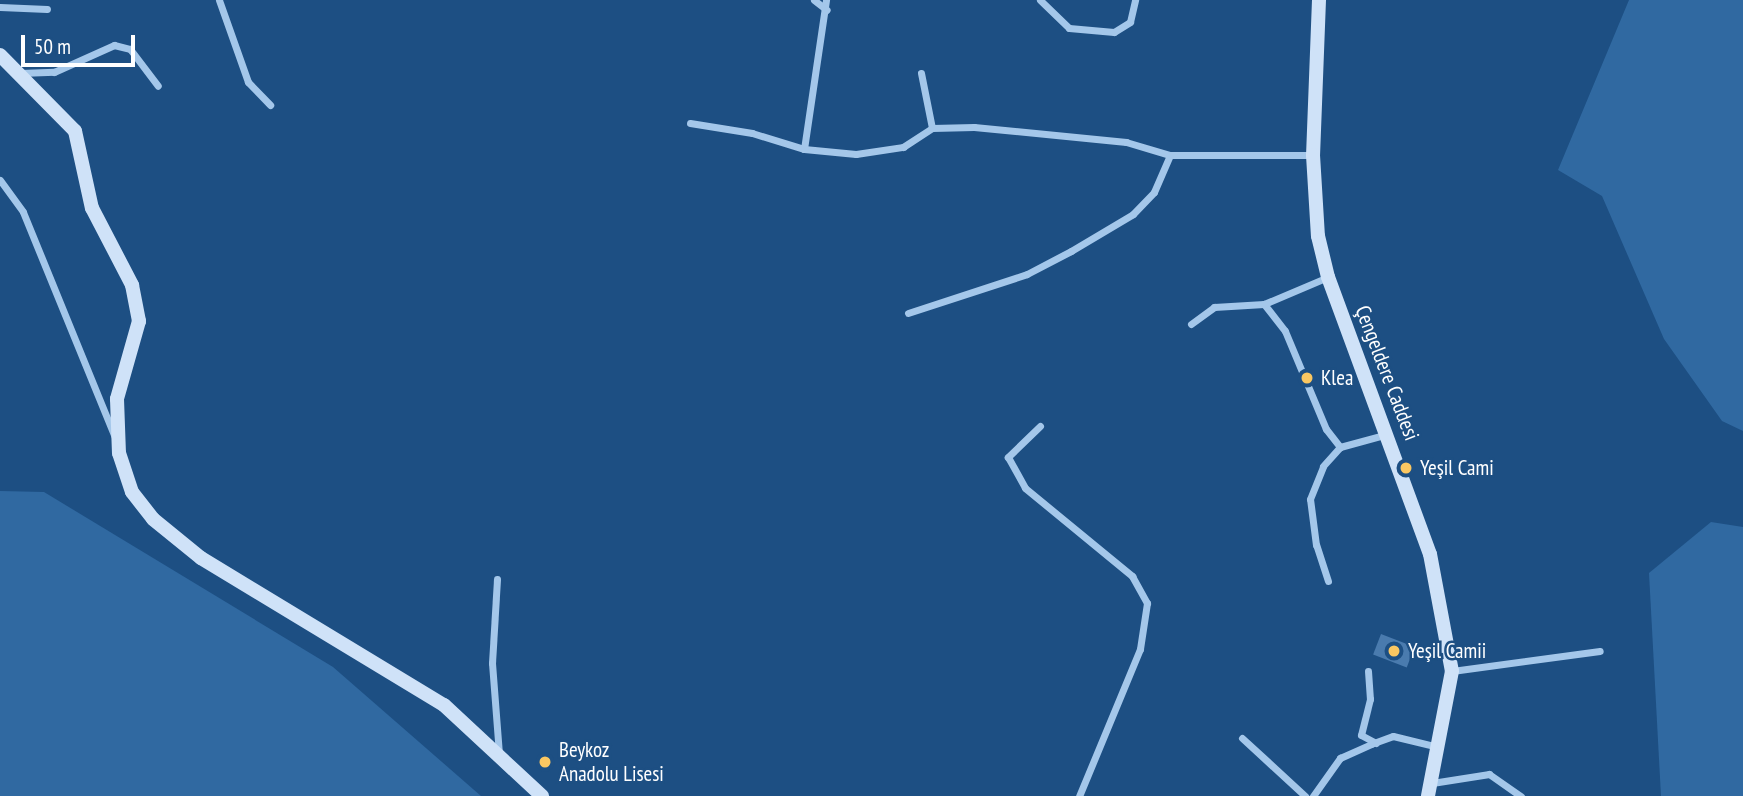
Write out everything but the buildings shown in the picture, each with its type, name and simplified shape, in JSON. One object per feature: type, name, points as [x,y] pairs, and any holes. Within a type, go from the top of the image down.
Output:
[{"type":"street","points":[[219,0],[248,82],[270,105]]},
{"type":"street","points":[[814,0],[827,10]]},
{"type":"street","points":[[804,149],[827,10],[826,0]]},
{"type":"street","points":[[1040,0],[1069,28],[1114,32],[1130,22],[1135,0]]},
{"type":"street","name":"Çengeldere Caddesi","points":[[1319,0],[1313,155],[1318,236],[1328,277],[1389,434],[1430,554],[1452,671],[1430,789]]},
{"type":"street","points":[[0,7],[47,9]]},
{"type":"street","points":[[16,74],[54,72],[114,45],[130,49],[158,86]]},
{"type":"street","points":[[0,55],[75,131],[92,208],[132,285],[139,321],[117,399],[119,444]]},
{"type":"street","points":[[921,73],[932,128]]},
{"type":"street","points":[[690,123],[752,133],[804,149],[856,153],[903,147],[932,128],[974,127],[1126,142],[1170,155],[1313,155]]},
{"type":"street","points":[[908,313],[1027,274],[1133,214],[1154,192],[1170,155]]},
{"type":"street","points":[[0,180],[23,212],[88,379],[119,444],[132,492],[153,519],[201,558],[444,705],[542,796]]},
{"type":"street","points":[[1191,324],[1214,307],[1264,304],[1328,277]]},
{"type":"street","points":[[1264,304],[1284,331],[1326,429],[1340,447]]},
{"type":"street","points":[[1040,426],[1008,457],[1025,488],[1132,576],[1147,603],[1140,649],[1079,796]]},
{"type":"street","points":[[1328,581],[1316,545],[1310,499],[1323,466],[1340,447],[1389,434]]},
{"type":"street","points":[[497,579],[492,663],[499,756]]},
{"type":"street","points":[[1452,671],[1601,651]]},
{"type":"street","points":[[1368,671],[1370,699],[1361,735],[1376,743]]},
{"type":"street","points":[[1313,796],[1340,758],[1394,736],[1439,747]]},
{"type":"street","points":[[1242,738],[1305,796]]},
{"type":"street","points":[[1430,789],[1489,775],[1521,796]]},
{"type":"shaded area","points":[[1629,0],[1743,0],[1743,431],[1722,421],[1664,339],[1602,196],[1558,170]]},
{"type":"shaded area","points":[[0,491],[44,492],[333,667],[481,796],[0,796]]},
{"type":"shaded area","points":[[1711,522],[1743,527],[1743,796],[1661,796],[1649,573]]},
{"type":"place","name":"Klea","points":[[1307,378]]},
{"type":"place","name":"Yeşil Cami","points":[[1406,468]]},
{"type":"place","name":"Yeşil Camii","points":[[1394,651]]},
{"type":"place","name":"Beykoz Anadolu Lisesi","points":[[545,762]]}]
